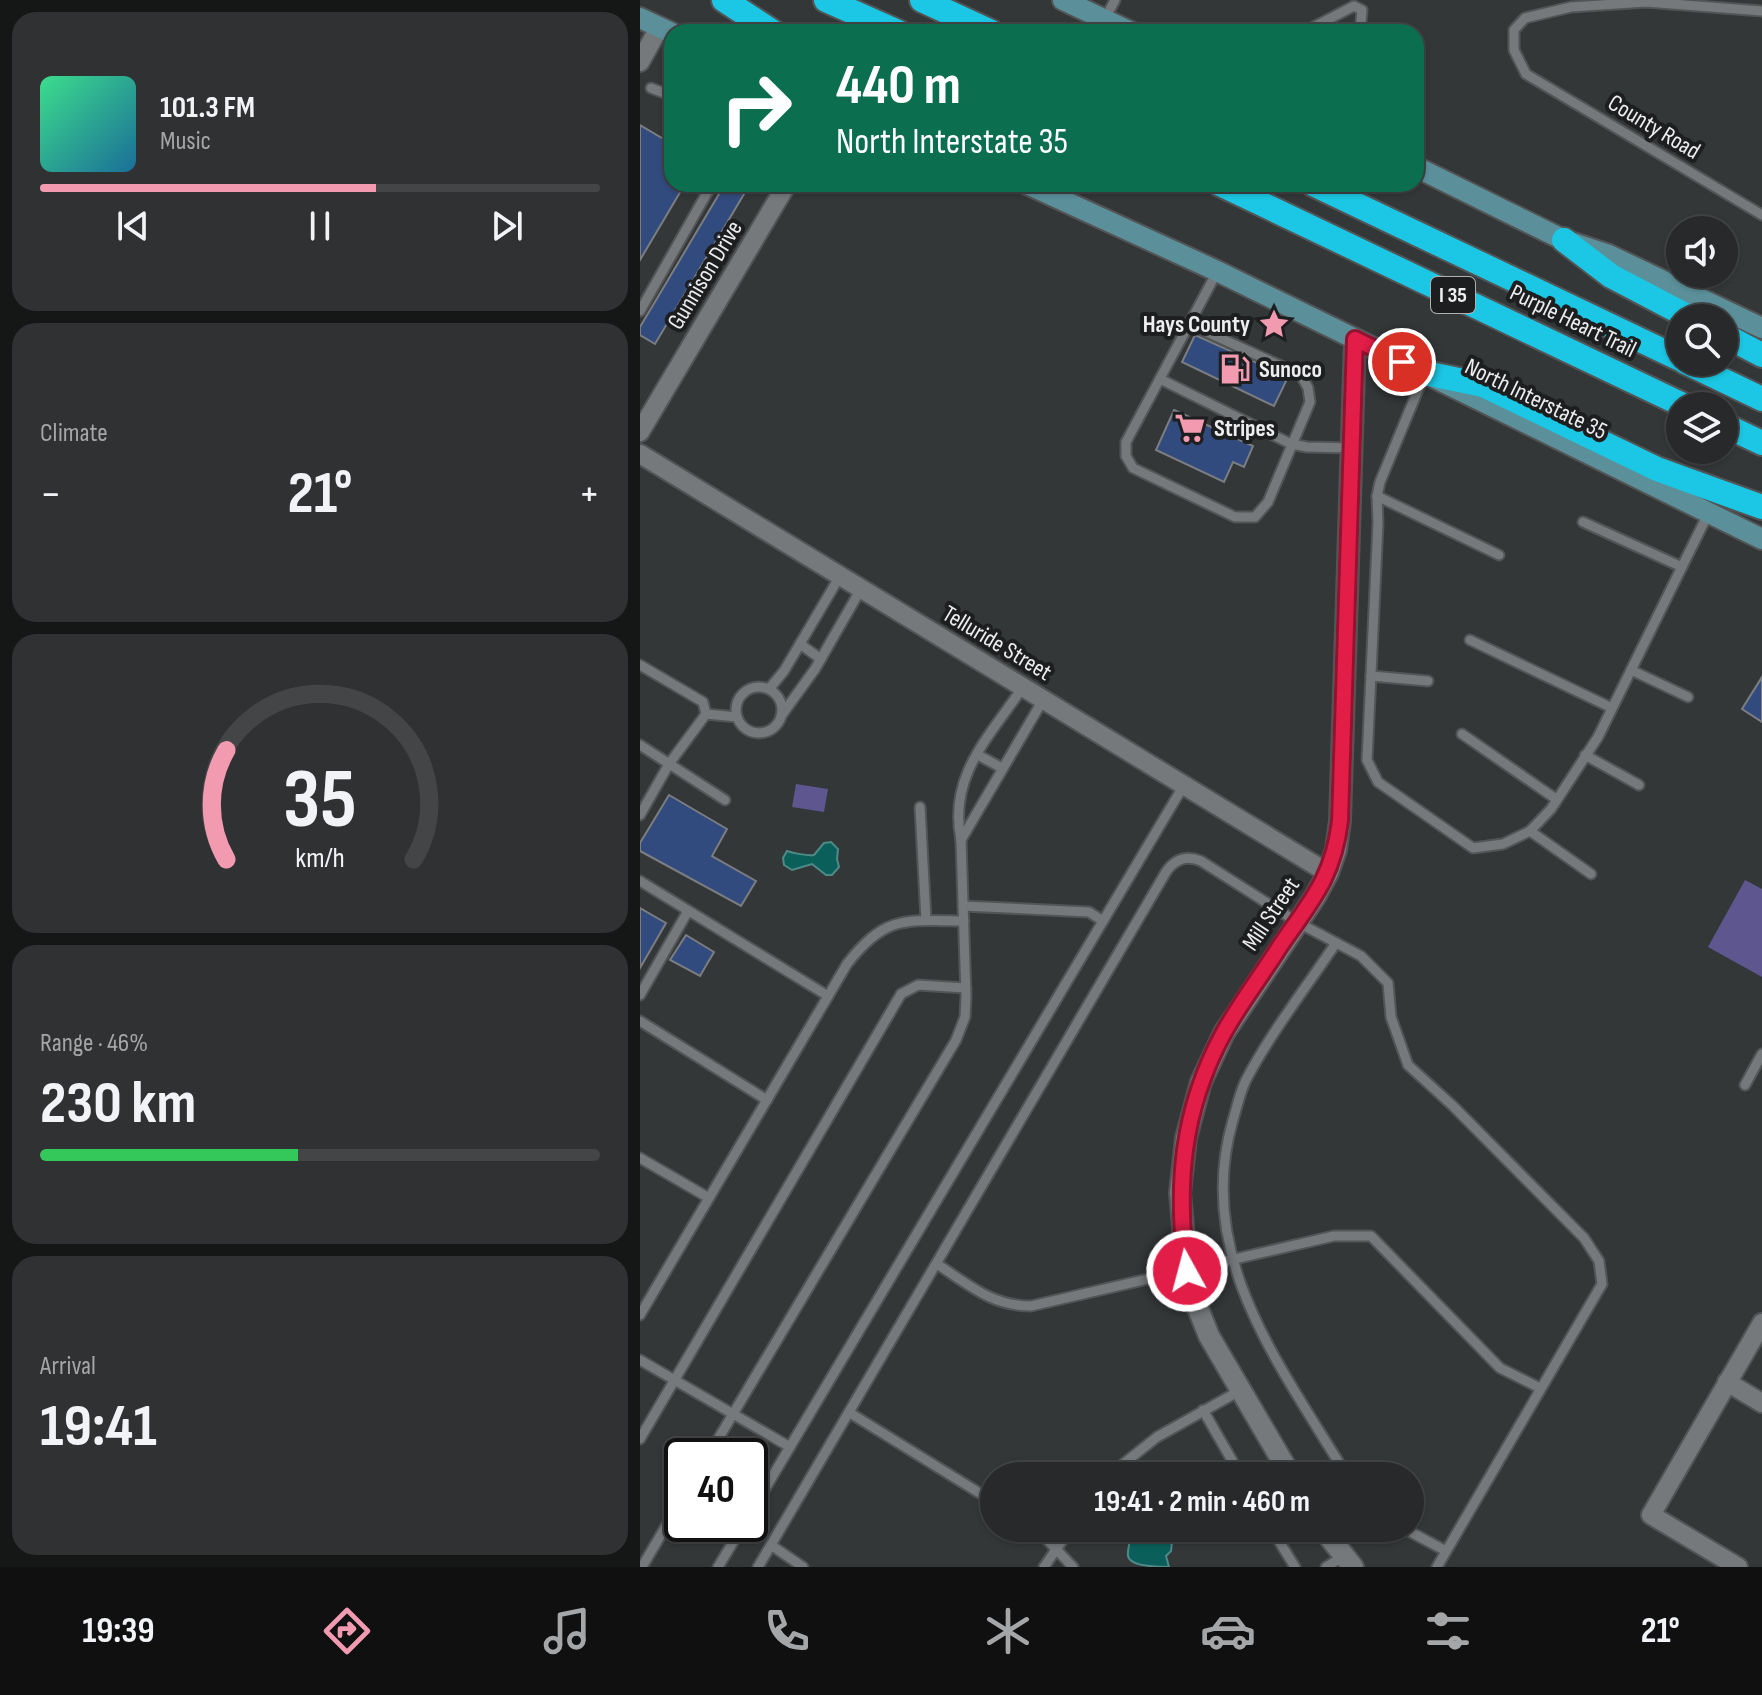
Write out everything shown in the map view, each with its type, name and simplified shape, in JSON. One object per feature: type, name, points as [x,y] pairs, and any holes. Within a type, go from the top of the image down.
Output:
[{"type":"highway","points":[[724,0],[761,24]]},
{"type":"highway","points":[[826,0],[880,24]]},
{"type":"highway","points":[[922,0],[974,24]]},
{"type":"highway","name":"Purple Heart Trail","points":[[1237,192],[1666,397]]},
{"type":"highway","name":"Purple Heart Trail","points":[[1330,192],[1666,353]]},
{"type":"highway","points":[[1564,240],[1611,276],[1666,305]]},
{"type":"highway","points":[[1738,342],[1762,355]]},
{"type":"highway","points":[[1425,373],[1483,385],[1657,469],[1762,507]]},
{"type":"highway","name":"Purple Heart Trail","points":[[1714,376],[1762,399]]},
{"type":"highway","points":[[1738,432],[1762,443]]},
{"type":"main road","points":[[1063,0],[1115,24]]},
{"type":"main road","points":[[640,18],[664,30]]},
{"type":"main road","points":[[1424,171],[1564,240],[1609,255],[1762,328]]},
{"type":"main road","name":"North Interstate 35","points":[[1044,192],[1217,271],[1762,539]]},
{"type":"street","points":[[640,62],[664,33]]},
{"type":"street","name":"Gunnison Drive","points":[[640,432],[782,192]]},
{"type":"street","name":"Mill Street","points":[[1283,1462],[1209,1336],[1197,1306],[1187,1271],[1180,1193],[1186,1138],[1201,1082],[1224,1033],[1315,897],[1336,850],[1340,821],[1355,339]]},
{"type":"street","name":"Telluride Street","points":[[640,454],[1328,873]]},
{"type":"street","points":[[1738,1567],[1651,1515],[1762,1323]]},
{"type":"street","points":[[1727,1382],[1762,1403]]},
{"type":"street","points":[[1333,1542],[1348,1561]]},
{"type":"lane","points":[[1105,19],[1115,0]]},
{"type":"lane","name":"County Road","points":[[1712,3],[1646,2],[1571,7],[1525,18],[1514,30],[1514,50],[1526,74],[1762,215]]},
{"type":"lane","points":[[1712,3],[1762,11]]},
{"type":"lane","points":[[1319,24],[1354,6],[1362,10],[1361,24]]},
{"type":"lane","points":[[651,88],[664,93]]},
{"type":"lane","points":[[640,311],[707,192]]},
{"type":"lane","points":[[1187,323],[1301,375],[1308,388],[1310,402],[1268,502],[1255,517],[1235,517],[1133,468],[1126,456],[1126,442],[1187,323],[1217,271]]},
{"type":"lane","points":[[1425,373],[1377,496],[1367,760],[1378,782],[1473,848],[1503,844],[1530,831],[1546,815],[1612,708],[1709,512]]},
{"type":"lane","points":[[1160,379],[1291,444],[1353,448]]},
{"type":"lane","points":[[1377,496],[1499,555]]},
{"type":"lane","points":[[1583,522],[1682,567]]},
{"type":"lane","points":[[769,689],[784,671],[840,576]]},
{"type":"lane","points":[[781,716],[780,700],[761,686],[743,692],[735,708],[741,725],[755,733],[772,729],[821,659],[861,589]]},
{"type":"lane","points":[[1470,640],[1612,708]]},
{"type":"lane","points":[[800,644],[821,659]]},
{"type":"lane","points":[[640,665],[703,702],[706,714]]},
{"type":"lane","points":[[1631,670],[1688,697]]},
{"type":"lane","points":[[1371,676],[1428,681]]},
{"type":"lane","points":[[719,1438],[956,1040],[965,1017],[966,988],[961,840],[957,820],[959,793],[965,773],[1023,687]]},
{"type":"lane","points":[[961,840],[1043,700]]},
{"type":"lane","points":[[706,714],[737,717]]},
{"type":"lane","points":[[640,815],[669,764],[706,714]]},
{"type":"lane","points":[[1462,734],[1556,799]]},
{"type":"lane","points":[[640,745],[725,800]]},
{"type":"lane","points":[[978,755],[1002,768]]},
{"type":"lane","points":[[1585,755],[1639,785]]},
{"type":"lane","points":[[768,1484],[1184,785]]},
{"type":"lane","points":[[920,807],[926,920]]},
{"type":"lane","points":[[1530,831],[1591,874]]},
{"type":"lane","points":[[758,1567],[1170,866],[1187,858],[1201,861],[1297,922],[1361,956],[1388,983],[1391,1017],[1408,1065],[1584,1238],[1599,1261],[1602,1284],[1437,1567]]},
{"type":"lane","points":[[640,881],[828,996]]},
{"type":"lane","points":[[963,906],[1089,912],[1103,921]]},
{"type":"lane","points":[[640,995],[688,911]]},
{"type":"lane","points":[[640,1315],[644,1300],[709,1198],[847,964],[865,941],[889,924],[926,920],[964,921]]},
{"type":"lane","points":[[1336,943],[1245,1082],[1224,1151],[1223,1208],[1232,1260],[1255,1322],[1339,1462]]},
{"type":"lane","points":[[640,1439],[901,994],[918,985],[966,988]]},
{"type":"lane","points":[[640,1021],[767,1100]]},
{"type":"lane","points":[[1745,1085],[1762,1054]]},
{"type":"lane","points":[[640,1158],[709,1198]]},
{"type":"lane","points":[[937,1264],[993,1300],[1011,1306],[1031,1306],[1334,1236],[1371,1236],[1500,1368],[1540,1388]]},
{"type":"lane","points":[[640,1360],[790,1447]]},
{"type":"lane","points":[[1126,1462],[1157,1437],[1241,1390]]},
{"type":"lane","points":[[1203,1410],[1233,1462]]},
{"type":"lane","points":[[850,1413],[980,1493]]},
{"type":"lane","points":[[642,1567],[664,1530]]},
{"type":"lane","points":[[1424,1539],[1446,1551]]},
{"type":"lane","points":[[718,1567],[733,1542]]},
{"type":"lane","points":[[1051,1542],[1073,1567]]},
{"type":"lane","points":[[1044,1567],[1061,1542]]},
{"type":"lane","points":[[1280,1542],[1295,1567]]},
{"type":"lane","points":[[771,1545],[803,1567]]},
{"type":"lane","points":[[1326,1567],[1348,1561]]},
{"type":"shaded area","points":[[796,784],[828,789],[824,812],[792,807]]},
{"type":"shaded area","points":[[1745,880],[1762,889],[1762,977],[1708,947]]},
{"type":"water","points":[[831,842],[838,849],[839,867],[832,875],[826,875],[812,864],[792,870],[784,865],[783,858],[787,851],[814,855],[824,843]]},
{"type":"water","points":[[1130,1542],[1172,1542],[1171,1551],[1166,1556],[1169,1567],[1145,1566],[1130,1560]]},
{"type":"building","points":[[640,125],[664,139],[664,192],[680,192],[640,260]]},
{"type":"building","points":[[720,192],[745,192],[655,344],[640,335],[640,327]]},
{"type":"building","name":"Sunoco","points":[[1195,335],[1288,377],[1274,406],[1182,362]]},
{"type":"building","name":"Stripes","points":[[1174,410],[1253,446],[1244,467],[1233,462],[1224,482],[1156,450]]},
{"type":"building","points":[[1762,677],[1762,722],[1742,709]]},
{"type":"building","points":[[669,795],[727,829],[712,856],[756,881],[741,906],[640,851],[640,843]]},
{"type":"building","points":[[640,908],[666,923],[640,968]]},
{"type":"building","points":[[686,935],[714,952],[700,976],[670,960]]},
{"type":"place","name":"Hays County","points":[[1274,324]]},
{"type":"place","name":"Sunoco","points":[[1235,369]]},
{"type":"place","name":"Stripes","points":[[1190,428]]},
{"type":"route","points":[[1187,1271],[1180,1193],[1186,1138],[1201,1082],[1224,1033],[1315,897],[1336,850],[1340,821],[1355,339],[1402,362]]}]
